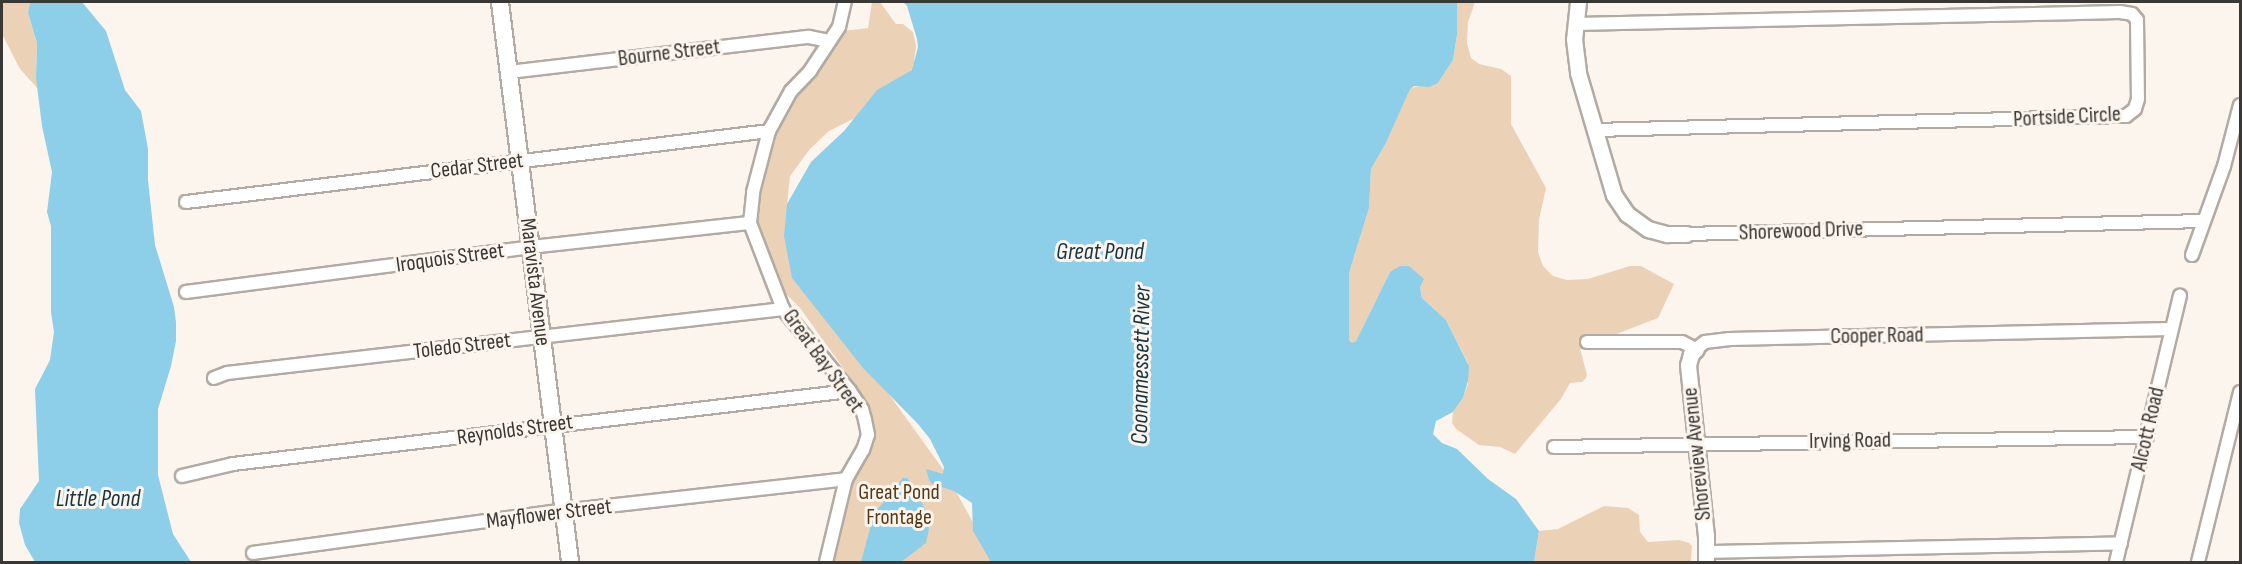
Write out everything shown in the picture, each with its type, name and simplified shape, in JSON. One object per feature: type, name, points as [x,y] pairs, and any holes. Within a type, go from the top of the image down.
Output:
[{"type":"main road","name":"Maravista Avenue","points":[[500,2],[570,562]]},
{"type":"street","name":"Great Bay Street","points":[[826,562],[846,479],[863,450],[868,435],[862,409],[850,391],[783,309],[750,223],[753,192],[769,131],[785,100],[810,71],[839,27],[845,2]]},
{"type":"street","name":"Shorewood Drive","points":[[1578,2],[1575,24],[1578,73],[1614,195],[1627,214],[1648,229],[1667,234],[1686,234],[2202,221]]},
{"type":"street","name":"Portside Circle","points":[[1575,24],[2120,12],[2132,14],[2137,20],[2138,99],[2135,109],[2126,116],[1594,130]]},
{"type":"street","name":"Bourne Street","points":[[509,72],[809,37],[829,40]]},
{"type":"street","points":[[2192,255],[2202,221],[2224,166],[2241,105]]},
{"type":"street","name":"Cedar Street","points":[[186,202],[769,131]]},
{"type":"street","name":"Iroquois Street","points":[[186,292],[531,246],[750,223]]},
{"type":"street","name":"Alcott Road","points":[[2116,562],[2180,296]]},
{"type":"street","name":"Toledo Street","points":[[214,378],[227,373],[783,309]]},
{"type":"street","name":"Cooper Road","points":[[1696,349],[1705,342],[1730,339],[2171,330]]},
{"type":"street","points":[[1587,342],[1682,342],[1696,349]]},
{"type":"street","name":"Shoreview Avenue","points":[[1696,349],[1691,354],[1688,365],[1706,557]]},
{"type":"street","name":"Reynolds Street","points":[[182,476],[233,464],[446,440],[552,424],[850,391]]},
{"type":"street","points":[[2198,562],[2241,392]]},
{"type":"street","name":"Irving Road","points":[[1554,447],[2147,437]]},
{"type":"street","name":"Mayflower Street","points":[[253,553],[563,511],[846,479]]},
{"type":"street","points":[[1706,557],[2121,543]]},
{"type":"green space","points":[[2,2],[30,2],[28,13],[37,43],[36,78],[39,90],[20,69],[2,34]]},
{"type":"green space","name":"Great Pond Frontage","points":[[872,2],[880,2],[896,24],[903,24],[913,32],[916,46],[913,70],[869,111],[829,131],[810,149],[790,176],[787,206],[878,379],[945,472],[995,562],[826,562],[859,455],[867,418],[859,390],[800,308],[781,289],[754,229],[753,195],[770,127],[835,32],[868,28]]},
{"type":"green space","points":[[1457,2],[1475,2],[1468,22],[1467,43],[1471,58],[1479,64],[1501,69],[1511,76],[1511,124],[1546,188],[1539,220],[1538,252],[1543,266],[1553,276],[1567,280],[1588,279],[1630,266],[1641,266],[1674,284],[1658,318],[1580,348],[1586,378],[1582,382],[1570,383],[1561,399],[1515,454],[1500,447],[1479,445],[1456,429],[1452,423],[1453,412],[1463,398],[1468,384],[1468,363],[1446,320],[1422,298],[1420,287],[1390,272],[1356,341],[1352,344],[1349,340],[1349,273],[1369,208],[1371,169],[1386,143],[1410,88],[1438,83],[1453,60],[1457,35]]},
{"type":"green space","points":[[1604,506],[1628,508],[1639,515],[1640,532],[1648,542],[1679,540],[1689,543],[1692,546],[1691,562],[1534,562],[1539,531],[1558,529]]},
{"type":"water","name":"Little Pond","points":[[30,2],[82,2],[106,31],[125,90],[141,111],[148,149],[148,180],[155,245],[174,307],[176,322],[176,341],[171,366],[158,409],[158,475],[173,534],[191,562],[35,562],[25,545],[19,523],[20,509],[39,481],[35,389],[50,360],[54,332],[51,312],[51,226],[47,212],[52,172],[42,126],[36,78],[37,43],[28,13]]},
{"type":"water","name":"Great Pond","points":[[903,2],[1457,2],[1457,35],[1453,60],[1438,83],[1429,87],[1414,86],[1410,89],[1386,143],[1371,169],[1369,208],[1349,273],[1349,340],[1352,343],[1356,341],[1390,272],[1400,266],[1409,266],[1424,279],[1420,287],[1422,298],[1446,320],[1469,366],[1463,398],[1453,412],[1436,421],[1433,434],[1442,443],[1457,449],[1488,479],[1516,499],[1539,531],[1534,562],[991,562],[973,531],[972,503],[954,491],[932,484],[929,480],[926,469],[943,474],[944,467],[930,439],[863,368],[792,278],[784,236],[787,204],[811,162],[844,131],[877,90],[912,70],[918,47],[917,39],[907,6]]},
{"type":"water","points":[[903,478],[907,478],[911,483],[924,507],[929,529],[926,543],[901,562],[861,562],[874,514]]},
{"type":"water label","name":"Coonamessett River","points":[[1141,365]]}]
